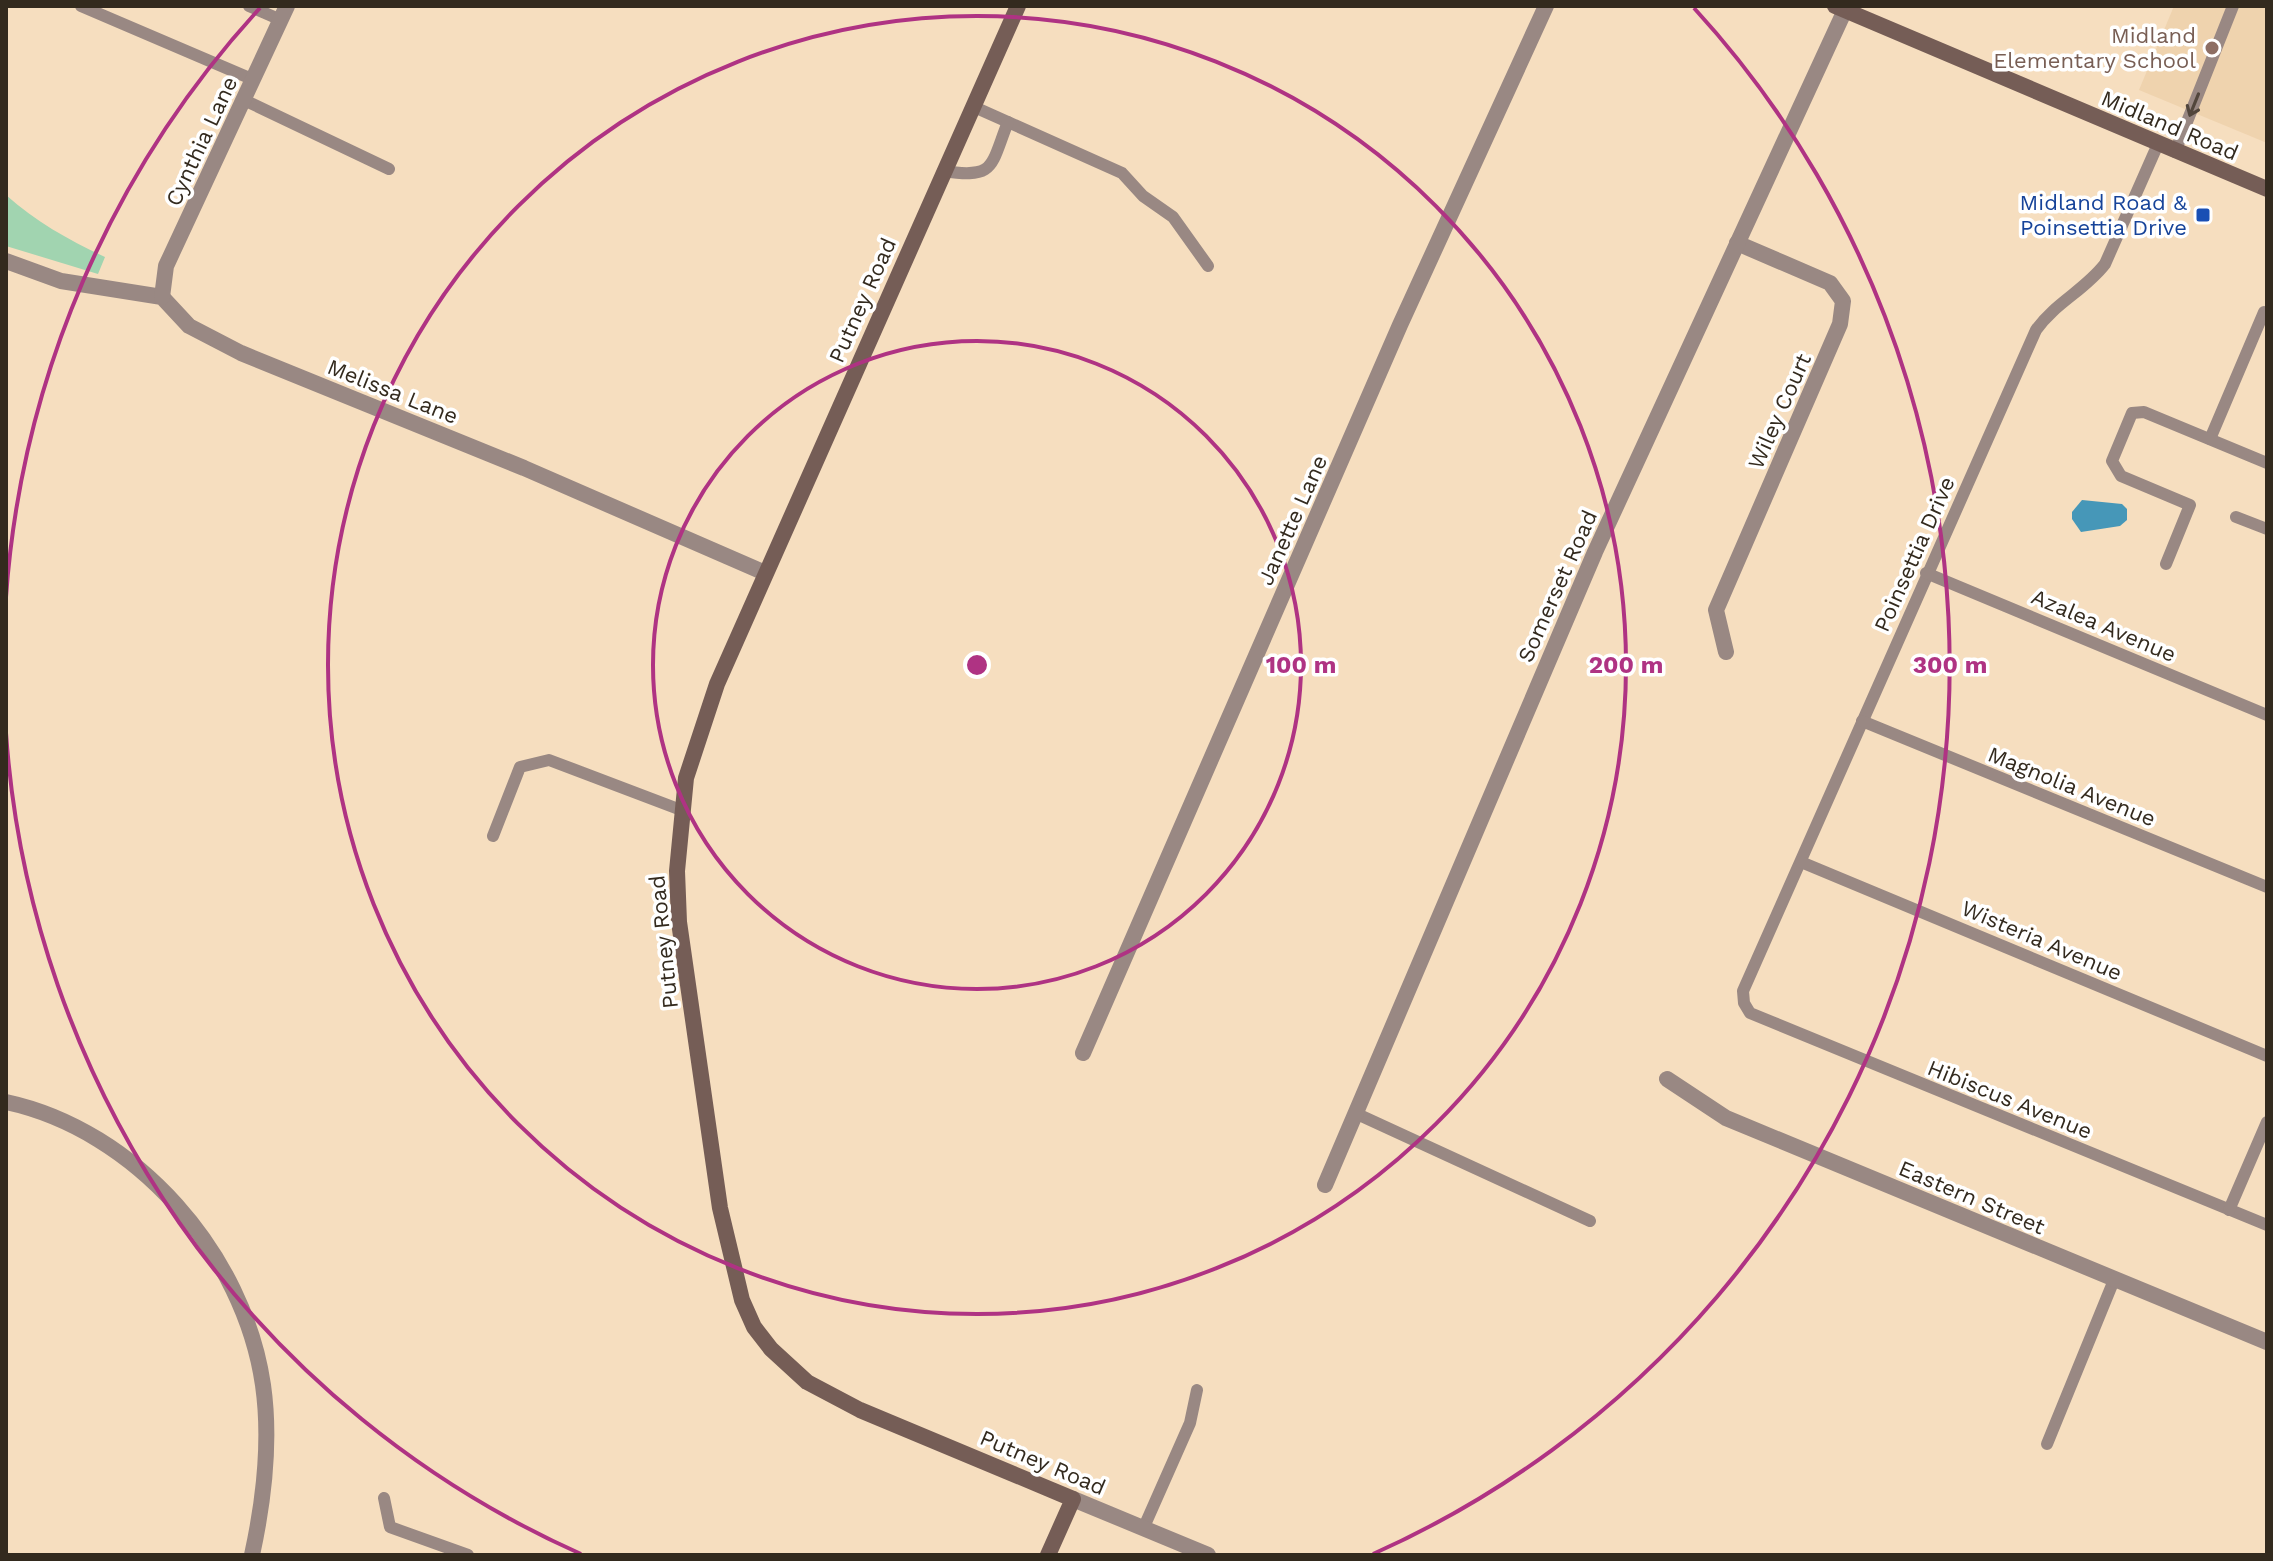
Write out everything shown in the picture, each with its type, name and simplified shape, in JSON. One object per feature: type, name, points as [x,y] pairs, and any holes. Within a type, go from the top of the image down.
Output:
[{"type":"street","name":"Putney Road","points":[[1018,6],[765,573],[699,730],[681,810],[677,871],[681,937],[720,1208],[735,1277],[754,1327],[789,1367],[833,1397],[1208,1555]]},
{"type":"street","name":"Janette Lane","points":[[1083,1053],[1400,325],[1546,6]]},
{"type":"street","name":"Midland Road","points":[[1840,8],[2267,189]]},
{"type":"street","name":"Somerset Road","points":[[1325,1185],[1595,552],[1737,243],[1840,8]]},
{"type":"street","name":"Cynthia Lane","points":[[162,297],[166,266],[284,13]]},
{"type":"street","name":"Wiley Court","points":[[1726,652],[1716,610],[1840,324],[1843,301],[1830,283],[1737,243]]},
{"type":"street","points":[[6,261],[61,281],[162,297]]},
{"type":"street","name":"Melissa Lane","points":[[162,297],[189,326],[241,353],[524,468],[765,573]]},
{"type":"street","name":"Eastern Street","points":[[1667,1079],[1726,1118],[2267,1342]]},
{"type":"street","points":[[6,1102],[63,1120],[113,1149],[156,1183],[182,1211],[221,1268],[247,1323],[263,1385],[264,1474],[252,1555]]},
{"type":"street","points":[[1048,1555],[1073,1499]]},
{"type":"lane","points":[[81,6],[254,80]]},
{"type":"lane","points":[[249,6],[284,13]]},
{"type":"lane","points":[[2175,152],[2233,6]]},
{"type":"lane","points":[[244,100],[389,169]]},
{"type":"lane","points":[[972,106],[1122,173],[1143,196],[1173,217],[1208,266]]},
{"type":"lane","points":[[943,171],[974,175],[987,168],[1008,122]]},
{"type":"lane","name":"Poinsettia Drive","points":[[1744,1003],[1743,991],[2036,330],[2048,314],[2094,278],[2105,264],[2158,144]]},
{"type":"lane","points":[[2210,439],[2264,312]]},
{"type":"lane","points":[[2166,564],[2190,505],[2121,476],[2112,461],[2132,413],[2144,412],[2267,463]]},
{"type":"lane","points":[[2236,517],[2267,529]]},
{"type":"lane","name":"Azalea Avenue","points":[[1926,573],[2267,715]]},
{"type":"lane","name":"Magnolia Avenue","points":[[1862,721],[2267,887]]},
{"type":"lane","points":[[493,836],[520,767],[549,760],[681,810]]},
{"type":"lane","name":"Wisteria Avenue","points":[[1801,862],[2267,1056]]},
{"type":"lane","name":"Hibiscus Avenue","points":[[1744,1003],[1750,1013],[2267,1225]]},
{"type":"lane","points":[[1355,1113],[1590,1221]]},
{"type":"lane","points":[[2229,1210],[2267,1122]]},
{"type":"lane","points":[[2047,1444],[2114,1280]]},
{"type":"lane","points":[[1144,1527],[1190,1423],[1197,1390]]},
{"type":"lane","points":[[384,1498],[390,1527],[468,1555]]},
{"type":"shaded area","name":"Midland Elementary School","points":[[2174,6],[2267,6],[2267,143],[2139,90]]},
{"type":"green space","points":[[6,195],[53,230],[105,257],[98,274],[6,246]]},
{"type":"water","points":[[2082,500],[2122,504],[2127,509],[2127,520],[2120,526],[2081,532],[2072,519],[2072,512]]},
{"type":"place","name":"Midland Elementary School","points":[[2212,48]]},
{"type":"place","name":"Midland Road & Poinsettia Drive","points":[[2203,215]]}]
